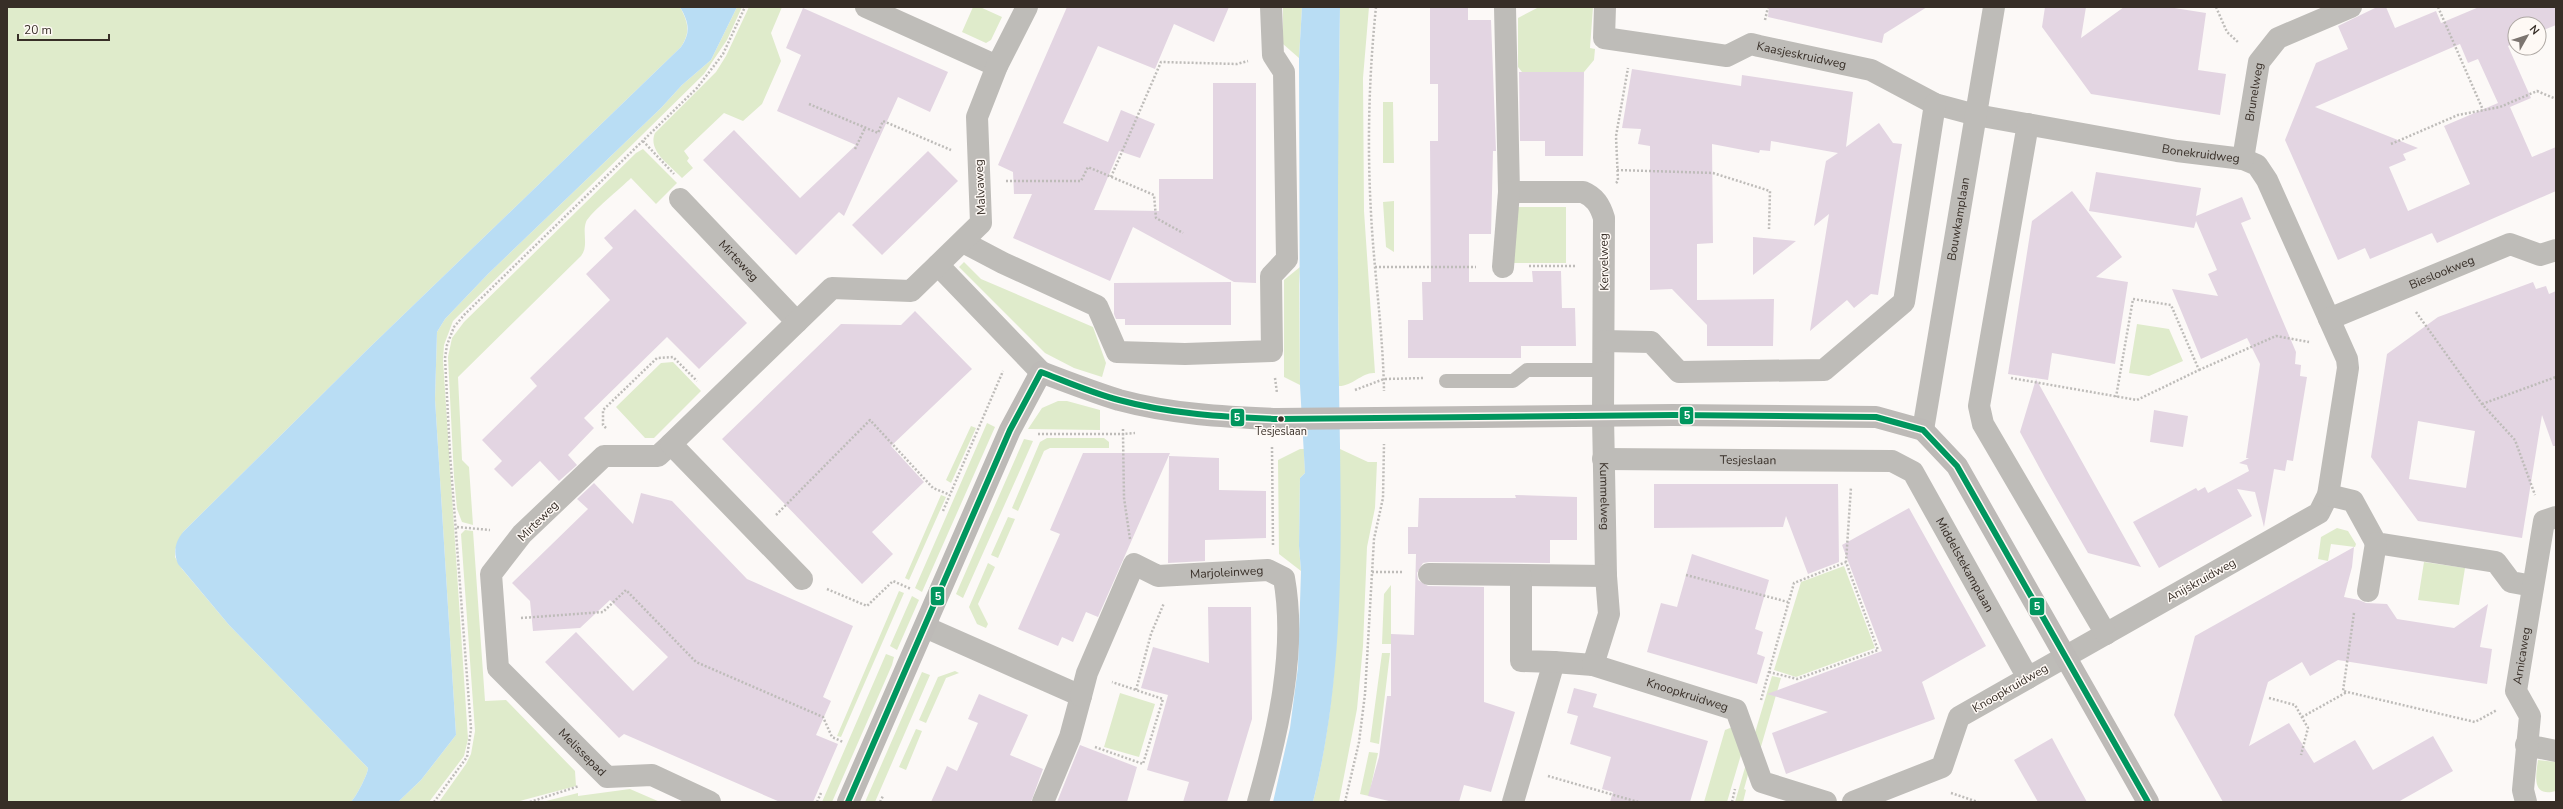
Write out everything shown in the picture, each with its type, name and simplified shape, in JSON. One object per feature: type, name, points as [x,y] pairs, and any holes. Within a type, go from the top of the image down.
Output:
[{"type":"street","name":"Malvaweg","points":[[938,265],[981,223],[977,117],[997,66],[1027,7]]},
{"type":"street","points":[[963,242],[1003,263],[1097,306],[1117,352],[1185,354],[1272,351],[1271,276],[1287,259],[1284,72],[1273,55],[1271,7]]},
{"type":"street","points":[[1502,267],[1509,192],[1505,7]]},
{"type":"street","name":"Kaasjeskruidweg","points":[[1605,7],[1604,38],[1727,56],[1751,44],[1871,70],[1935,104],[1976,115]]},
{"type":"street","name":"Bouwkamplaan","points":[[1923,430],[1994,7]]},
{"type":"street","name":"Brunelweg","points":[[2243,158],[2259,62],[2278,38],[2351,7]]},
{"type":"street","points":[[876,9],[997,66]]},
{"type":"street","points":[[1604,341],[1651,342],[1679,372],[1824,370],[1904,302],[1935,104]]},
{"type":"street","name":"Bonekruidweg","points":[[1976,115],[2177,150],[2243,158],[2257,165],[2267,180],[2329,319]]},
{"type":"street","points":[[2028,124],[1979,406],[1984,424],[2106,634]]},
{"type":"street","points":[[1509,192],[1583,192],[1596,201]]},
{"type":"street","name":"Mirteweg","points":[[680,199],[797,322]]},
{"type":"street","name":"Kervelweg","points":[[1596,201],[1600,206],[1604,218],[1605,265],[1603,416]]},
{"type":"street","name":"Bieslookweg","points":[[2329,319],[2510,244],[2540,255],[2556,250]]},
{"type":"street","points":[[938,265],[1042,372],[1121,400],[1177,412],[1277,420],[1603,416],[1876,417],[1923,430],[1957,466],[2148,802]]},
{"type":"street","name":"Mirteweg","points":[[498,668],[492,574],[522,534],[604,456],[658,456],[832,288],[910,291],[938,265]]},
{"type":"street","name":"Anijskruidweg","points":[[2065,656],[2319,513],[2328,495],[2348,368],[2342,348],[2329,319]]},
{"type":"street","points":[[848,802],[1010,430],[1042,372]]},
{"type":"street","name":"Kummelweg","points":[[1593,665],[1609,614],[1606,576],[1603,416]]},
{"type":"street","points":[[671,444],[802,579]]},
{"type":"street","name":"Tesjeslaan","points":[[1604,459],[1892,461]]},
{"type":"street","name":"Middelstekamplaan","points":[[1892,461],[1913,472],[2028,678]]},
{"type":"street","points":[[2328,495],[2353,501],[2376,543],[2368,591]]},
{"type":"street","name":"Arnicaweg","points":[[2526,802],[2523,790],[2526,745],[2530,716],[2516,691],[2533,586],[2550,519]]},
{"type":"street","points":[[2376,543],[2496,562],[2511,582],[2533,586]]},
{"type":"street","points":[[1044,802],[1070,737],[1087,673],[1134,564]]},
{"type":"street","name":"Marjoleinweg","points":[[1134,564],[1158,576],[1268,570],[1284,578],[1289,605],[1284,673],[1273,750],[1258,802]]},
{"type":"street","points":[[1429,574],[1521,577],[1606,576]]},
{"type":"street","points":[[1521,577],[1521,661],[1593,665]]},
{"type":"street","points":[[925,627],[1081,696]]},
{"type":"street","name":"Knoopkruidweg","points":[[1853,802],[1942,767],[1959,717],[2065,656]]},
{"type":"street","points":[[1513,802],[1554,662]]},
{"type":"street","name":"Knoopkruidweg","points":[[1593,665],[1736,710],[1762,782],[1826,802]]},
{"type":"street","name":"Melissepad","points":[[498,668],[607,777],[652,775],[710,802]]},
{"type":"street","points":[[2526,745],[2556,751]]},
{"type":"lane","points":[[1446,381],[1513,381],[1527,370],[1604,370]]},
{"type":"path","points":[[434,802],[467,757],[472,729],[450,454],[447,345],[454,327],[464,315],[643,141],[713,70],[744,7]]},
{"type":"path","points":[[2216,7],[2227,32],[2259,62]]},
{"type":"path","points":[[2438,7],[2483,110]]},
{"type":"path","points":[[1596,201],[1618,181],[1616,136],[1632,42]]},
{"type":"path","points":[[1112,177],[1161,62],[1237,64],[1273,55]]},
{"type":"path","points":[[2391,144],[2458,115],[2500,107],[2537,91],[2556,98]]},
{"type":"path","points":[[809,104],[878,133],[883,121],[950,150],[978,148]]},
{"type":"path","points":[[854,149],[865,128]]},
{"type":"path","points":[[643,141],[680,180],[680,199]]},
{"type":"path","points":[[980,181],[1081,181],[1088,167],[1154,194],[1156,218],[1183,233]]},
{"type":"path","points":[[1617,170],[1713,173],[1770,191],[1770,229]]},
{"type":"path","points":[[1375,267],[1605,265]]},
{"type":"path","points":[[2428,278],[2416,312],[2482,404],[2515,440],[2550,519]]},
{"type":"path","points":[[2116,397],[2132,299],[2171,305],[2199,370]]},
{"type":"path","points":[[1985,373],[2137,400],[2199,370],[2276,336],[2342,348]]},
{"type":"path","points":[[1272,351],[1278,396],[1277,420],[1272,447],[1274,573]]},
{"type":"path","points":[[632,456],[603,425],[603,410],[657,358],[673,357],[716,400]]},
{"type":"path","points":[[940,517],[1004,370],[998,365]]},
{"type":"path","points":[[2482,404],[2556,377]]},
{"type":"path","points":[[1350,392],[1384,379],[1433,378],[1446,381]]},
{"type":"path","points":[[983,418],[1010,430],[1040,434],[1142,433]]},
{"type":"path","points":[[757,533],[870,420],[933,488],[950,495]]},
{"type":"path","points":[[1123,434],[1124,498],[1134,564]]},
{"type":"path","points":[[1264,447],[1272,447]]},
{"type":"path","points":[[1846,562],[1794,583],[1769,672],[1797,679],[1878,650],[1846,562],[1853,460]]},
{"type":"path","points":[[1136,690],[1151,634],[1176,575]]},
{"type":"path","points":[[1686,575],[1788,602]]},
{"type":"path","points":[[802,579],[867,606],[893,581],[910,588],[935,603]]},
{"type":"path","points":[[907,595],[913,581]]},
{"type":"path","points":[[494,620],[603,612],[626,590],[696,662],[823,717],[832,737],[843,742]]},
{"type":"path","points":[[2368,591],[2356,600],[2343,691],[2475,722],[2494,712],[2516,691]]},
{"type":"path","points":[[1070,737],[1120,758],[1143,764],[1163,699],[1087,673]]},
{"type":"path","points":[[2302,717],[2347,692]]},
{"type":"path","points":[[2269,698],[2294,705],[2308,728],[2300,755]]},
{"type":"path","points":[[840,749],[846,735]]},
{"type":"path","points":[[1523,768],[1638,802]]},
{"type":"path","points":[[530,802],[607,777]]},
{"type":"path","points":[[817,802],[823,789]]},
{"type":"green space","points":[[7,7],[680,7],[683,12],[687,32],[681,47],[369,348],[183,532],[175,550],[175,557],[182,569],[229,625],[368,768],[356,795],[351,802],[7,802]]},
{"type":"green space","points":[[737,7],[742,7],[727,40],[704,74],[453,321],[444,345],[443,360],[468,739],[464,756],[429,802],[398,802],[421,780],[456,735],[435,399],[437,332],[445,319],[488,274],[661,108],[682,85],[711,60]]},
{"type":"green space","points":[[749,7],[782,7],[771,33],[781,61],[762,104],[743,121],[724,113],[684,151],[689,158],[687,161],[693,168],[682,178],[661,158],[657,152],[653,140],[655,133],[716,72],[726,56]]},
{"type":"green space","points":[[973,7],[980,7],[1002,17],[991,40],[986,43],[962,32]]},
{"type":"green space","points":[[1283,7],[1302,7],[1299,58],[1283,44]]},
{"type":"green space","points":[[1340,7],[1369,7],[1363,78],[1364,211],[1375,373],[1370,373],[1349,384],[1339,386],[1337,200]]},
{"type":"green space","points":[[1539,7],[1593,7],[1590,48],[1595,49],[1594,60],[1584,72],[1522,72],[1518,67],[1518,18]]},
{"type":"green space","points":[[1383,102],[1393,102],[1394,163],[1383,163]]},
{"type":"green space","points":[[643,149],[677,183],[656,204],[631,178],[600,206],[586,222],[585,248],[581,256],[458,377],[462,460],[469,467],[473,525],[462,522],[457,509],[454,477],[448,357],[452,338],[464,322],[636,153]]},
{"type":"green space","points":[[1394,201],[1394,252],[1386,247],[1383,202]]},
{"type":"green space","points":[[1513,207],[1566,207],[1566,263],[1513,263]]},
{"type":"green space","points":[[964,262],[981,279],[1093,327],[1106,363],[1102,377],[1074,368],[1045,353],[959,267]]},
{"type":"green space","points":[[1300,267],[1300,385],[1284,377],[1284,280]]},
{"type":"green space","points":[[2137,324],[2169,329],[2183,361],[2149,376],[2129,373]]},
{"type":"green space","points":[[673,362],[701,391],[654,438],[645,438],[616,407],[661,363]]},
{"type":"green space","points":[[1058,401],[1067,401],[1100,410],[1100,430],[1028,429],[1042,408]]},
{"type":"green space","points":[[987,423],[995,427],[922,592],[915,588]]},
{"type":"green space","points":[[971,426],[976,428],[951,483],[946,480]]},
{"type":"green space","points":[[1047,438],[1104,438],[1109,442],[1109,448],[1050,448],[1044,451],[1018,511],[1012,508],[1040,442]]},
{"type":"green space","points":[[1024,439],[1033,441],[963,598],[956,594]]},
{"type":"green space","points":[[1300,449],[1304,449],[1305,473],[1300,478],[1299,546],[1301,571],[1279,554],[1278,460]]},
{"type":"green space","points":[[1340,449],[1368,462],[1377,462],[1375,508],[1367,547],[1363,646],[1357,709],[1339,802],[1313,802],[1329,714],[1334,670],[1339,583]]},
{"type":"green space","points":[[941,495],[946,497],[909,580],[905,578]]},
{"type":"green space","points":[[1008,517],[1015,519],[998,558],[991,555]]},
{"type":"green space","points":[[2337,528],[2348,531],[2356,544],[2355,547],[2331,544],[2328,561],[2318,559],[2321,537]]},
{"type":"green space","points":[[465,530],[473,531],[485,701],[506,700],[575,771],[576,786],[516,802],[439,802],[466,764],[471,754],[475,731],[461,534]]},
{"type":"green space","points":[[2424,562],[2465,568],[2459,605],[2418,600]]},
{"type":"green space","points":[[988,563],[995,567],[978,604],[988,624],[986,628],[977,624],[969,607]]},
{"type":"green space","points":[[1844,566],[1875,648],[1796,677],[1774,670],[1801,582]]},
{"type":"green space","points":[[1391,585],[1391,644],[1382,644],[1384,594]]},
{"type":"green space","points":[[899,591],[904,593],[841,737],[837,736]]},
{"type":"green space","points":[[912,596],[919,600],[897,650],[890,646]]},
{"type":"green space","points":[[1382,653],[1390,653],[1379,744],[1370,742]]},
{"type":"green space","points":[[886,654],[894,657],[892,665],[832,802],[822,802]]},
{"type":"green space","points":[[955,671],[959,673],[946,678],[926,723],[919,720],[938,677]]},
{"type":"green space","points":[[922,672],[930,675],[875,802],[865,802]]},
{"type":"green space","points":[[1772,676],[1781,678],[1760,750],[1754,736]]},
{"type":"green space","points":[[1120,693],[1155,704],[1139,757],[1104,747]]},
{"type":"green space","points":[[1735,726],[1743,748],[1727,802],[1704,802],[1725,730]]},
{"type":"green space","points":[[916,729],[922,731],[906,770],[899,767]]},
{"type":"green space","points":[[1369,752],[1378,753],[1369,796],[1360,794]]},
{"type":"green space","points":[[2538,760],[2556,762],[2556,791],[2542,791],[2539,788],[2536,778]]},
{"type":"green space","points":[[1746,764],[1749,771],[1744,789],[1746,790],[1743,802],[1735,802]]},
{"type":"green space","points":[[630,789],[660,802],[542,802],[578,793],[578,796]]},
{"type":"water","points":[[680,7],[737,7],[711,60],[682,85],[661,108],[488,274],[445,319],[437,332],[435,399],[456,735],[421,780],[398,802],[351,802],[366,775],[368,768],[229,625],[178,564],[175,551],[178,540],[183,532],[369,348],[681,47],[686,37],[688,27]]},
{"type":"water","points":[[1302,7],[1340,7],[1338,337],[1341,489],[1340,594],[1332,699],[1324,750],[1313,802],[1273,802],[1290,728],[1298,667],[1301,571],[1299,546],[1300,478],[1305,473],[1300,385],[1299,58]]},
{"type":"building","points":[[1067,7],[1229,7],[1214,42],[1174,24],[1155,69],[1098,46],[1063,123],[1108,142],[1121,110],[1155,124],[1140,158],[1119,151],[1094,210],[1159,211],[1159,179],[1213,179],[1213,83],[1256,83],[1256,283],[1234,282],[1133,227],[1110,281],[1013,238],[1032,194],[1014,194],[1013,172],[998,165]]},
{"type":"building","points":[[1430,7],[1468,7],[1468,20],[1491,20],[1496,151],[1493,151],[1491,234],[1469,234],[1469,282],[1533,282],[1532,271],[1561,271],[1562,308],[1575,308],[1576,346],[1521,346],[1521,358],[1408,358],[1408,320],[1423,320],[1422,282],[1431,282],[1430,141],[1438,141],[1438,84],[1430,84]]},
{"type":"building","points":[[1769,7],[1927,7],[1884,34],[1882,43],[1768,17]]},
{"type":"building","points":[[2045,7],[2086,7],[2081,38],[2124,7],[2168,7],[2206,13],[2198,70],[2226,74],[2220,115],[2091,94],[2042,27]]},
{"type":"building","points":[[2377,7],[2386,7],[2395,28],[2436,11],[2441,23],[2479,7],[2556,7],[2556,25],[2547,29],[2547,16],[2507,16],[2507,56],[2512,56],[2531,98],[2510,107],[2532,157],[2556,147],[2556,191],[2437,243],[2432,233],[2370,259],[2365,248],[2338,260],[2285,140],[2316,63],[2348,49],[2338,26]],"holes":[[[2460,44],[2468,63],[2478,59],[2498,103],[2444,126],[2470,184],[2408,211],[2389,167],[2406,160],[2403,154],[2418,148],[2315,107]]]},
{"type":"building","points":[[803,8],[948,72],[930,112],[898,97],[844,216],[839,212],[796,255],[703,160],[734,130],[800,198],[856,145],[777,111],[801,55],[786,48]]},
{"type":"building","points":[[1632,69],[1741,86],[1742,75],[1853,92],[1846,147],[1879,123],[1893,143],[1902,144],[1878,295],[1871,294],[1854,308],[1847,300],[1810,331],[1829,214],[1814,226],[1826,161],[1838,153],[1771,141],[1770,151],[1760,150],[1759,153],[1712,144],[1713,243],[1697,244],[1697,300],[1774,299],[1773,346],[1707,346],[1707,325],[1672,289],[1650,290],[1650,146],[1638,144],[1641,129],[1622,128]]},
{"type":"building","points":[[1519,72],[1584,72],[1583,156],[1545,156],[1545,141],[1520,141]]},
{"type":"building","points":[[928,151],[958,181],[882,255],[852,225]]},
{"type":"building","points":[[2096,172],[2201,188],[2196,216],[2242,197],[2251,219],[2241,223],[2296,352],[2295,364],[2301,365],[2300,376],[2307,377],[2293,461],[2287,460],[2285,471],[2274,469],[2264,527],[2255,492],[2237,489],[2252,516],[2159,568],[2133,522],[2196,488],[2198,491],[2205,487],[2208,493],[2249,471],[2247,465],[2239,463],[2249,458],[2246,458],[2260,364],[2247,338],[2201,359],[2172,289],[2218,296],[2208,274],[2217,270],[2196,221],[2194,228],[2089,211]]},
{"type":"building","points":[[2072,191],[2122,257],[2096,277],[2128,282],[2115,364],[2052,353],[2048,380],[2008,374],[2032,221]]},
{"type":"building","points":[[635,209],[747,323],[699,369],[667,337],[584,418],[594,428],[568,455],[577,465],[559,481],[540,461],[512,487],[494,469],[502,461],[482,440],[537,386],[530,378],[610,300],[586,274],[613,248],[604,238]]},
{"type":"building","points":[[1753,237],[1796,241],[1753,275]]},
{"type":"building","points":[[1231,282],[1231,325],[1125,325],[1125,319],[1116,319],[1114,314],[1114,283]]},
{"type":"building","points":[[2533,282],[2536,289],[2546,286],[2549,294],[2556,291],[2556,446],[2553,446],[2542,415],[2522,538],[2418,521],[2371,457],[2387,354],[2438,317]],"holes":[[[2418,421],[2475,431],[2466,488],[2409,479]]]},
{"type":"building","points":[[915,311],[972,369],[891,446],[924,482],[872,532],[893,554],[862,584],[722,439],[841,324],[901,325]]},
{"type":"building","points":[[2036,379],[2141,567],[2088,553],[2045,478],[2020,432]]},
{"type":"building","points":[[2154,410],[2188,416],[2183,447],[2150,442]]},
{"type":"building","points":[[1083,453],[1170,453],[1098,617],[1086,612],[1073,642],[1062,637],[1058,646],[1018,629],[1060,534],[1050,530]]},
{"type":"building","points":[[1169,456],[1219,458],[1219,490],[1266,491],[1266,538],[1205,540],[1205,561],[1168,563]]},
{"type":"building","points":[[594,483],[633,524],[641,493],[672,501],[747,579],[853,626],[823,697],[831,701],[816,735],[838,744],[813,802],[780,802],[624,734],[619,738],[545,662],[576,632],[633,691],[668,657],[610,600],[580,628],[533,631],[530,601],[512,583],[588,509],[577,499]]},
{"type":"building","points":[[1654,484],[1838,484],[1839,562],[1808,574],[1786,516],[1783,527],[1654,528]]},
{"type":"building","points":[[1515,495],[1577,497],[1577,540],[1550,540],[1550,563],[1429,562],[1423,563],[1417,573],[1418,580],[1428,586],[1484,587],[1484,702],[1515,712],[1491,792],[1464,785],[1459,802],[1393,802],[1368,796],[1379,757],[1387,696],[1391,696],[1391,634],[1414,635],[1416,554],[1408,554],[1408,527],[1418,527],[1419,498],[1516,498]]},
{"type":"building","points":[[1909,508],[1986,646],[1922,682],[1935,719],[1786,774],[1772,733],[1828,712],[1767,694],[1882,651],[1842,545]]},
{"type":"building","points":[[2354,547],[2352,567],[2344,597],[2366,603],[2387,604],[2397,619],[2454,628],[2488,604],[2480,647],[2492,649],[2487,684],[2338,660],[2310,676],[2302,662],[2268,682],[2249,746],[2289,723],[2314,763],[2355,740],[2373,770],[2433,736],[2453,771],[2398,802],[2223,802],[2174,715],[2195,636]]},
{"type":"building","points":[[1692,554],[1769,580],[1755,629],[1763,632],[1757,654],[1765,657],[1757,684],[1647,652],[1661,603],[1677,607]]},
{"type":"building","points":[[1208,607],[1251,607],[1252,719],[1227,802],[1183,802],[1189,782],[1147,770],[1168,695],[1141,688],[1153,647],[1209,663]]},
{"type":"building","points":[[1574,688],[1597,694],[1593,707],[1708,741],[1690,802],[1610,802],[1613,792],[1602,789],[1611,757],[1570,744],[1578,716],[1567,713]]},
{"type":"building","points":[[979,694],[1028,715],[1010,755],[1043,769],[1031,802],[931,802],[947,766],[957,771],[978,723],[968,719]]},
{"type":"building","points":[[2052,738],[2087,802],[2038,802],[2014,760]]},
{"type":"building","points":[[1080,745],[1137,767],[1127,802],[1057,802]]},
{"type":"transit line","name":"5","points":[[848,802],[1010,430],[1041,372],[1099,394],[1138,405],[1177,412],[1237,417],[1277,419],[1673,415],[1876,417],[1923,430],[1957,466],[2148,802]]},
{"type":"place","name":"Tesjeslaan","points":[[1281,419]]}]
